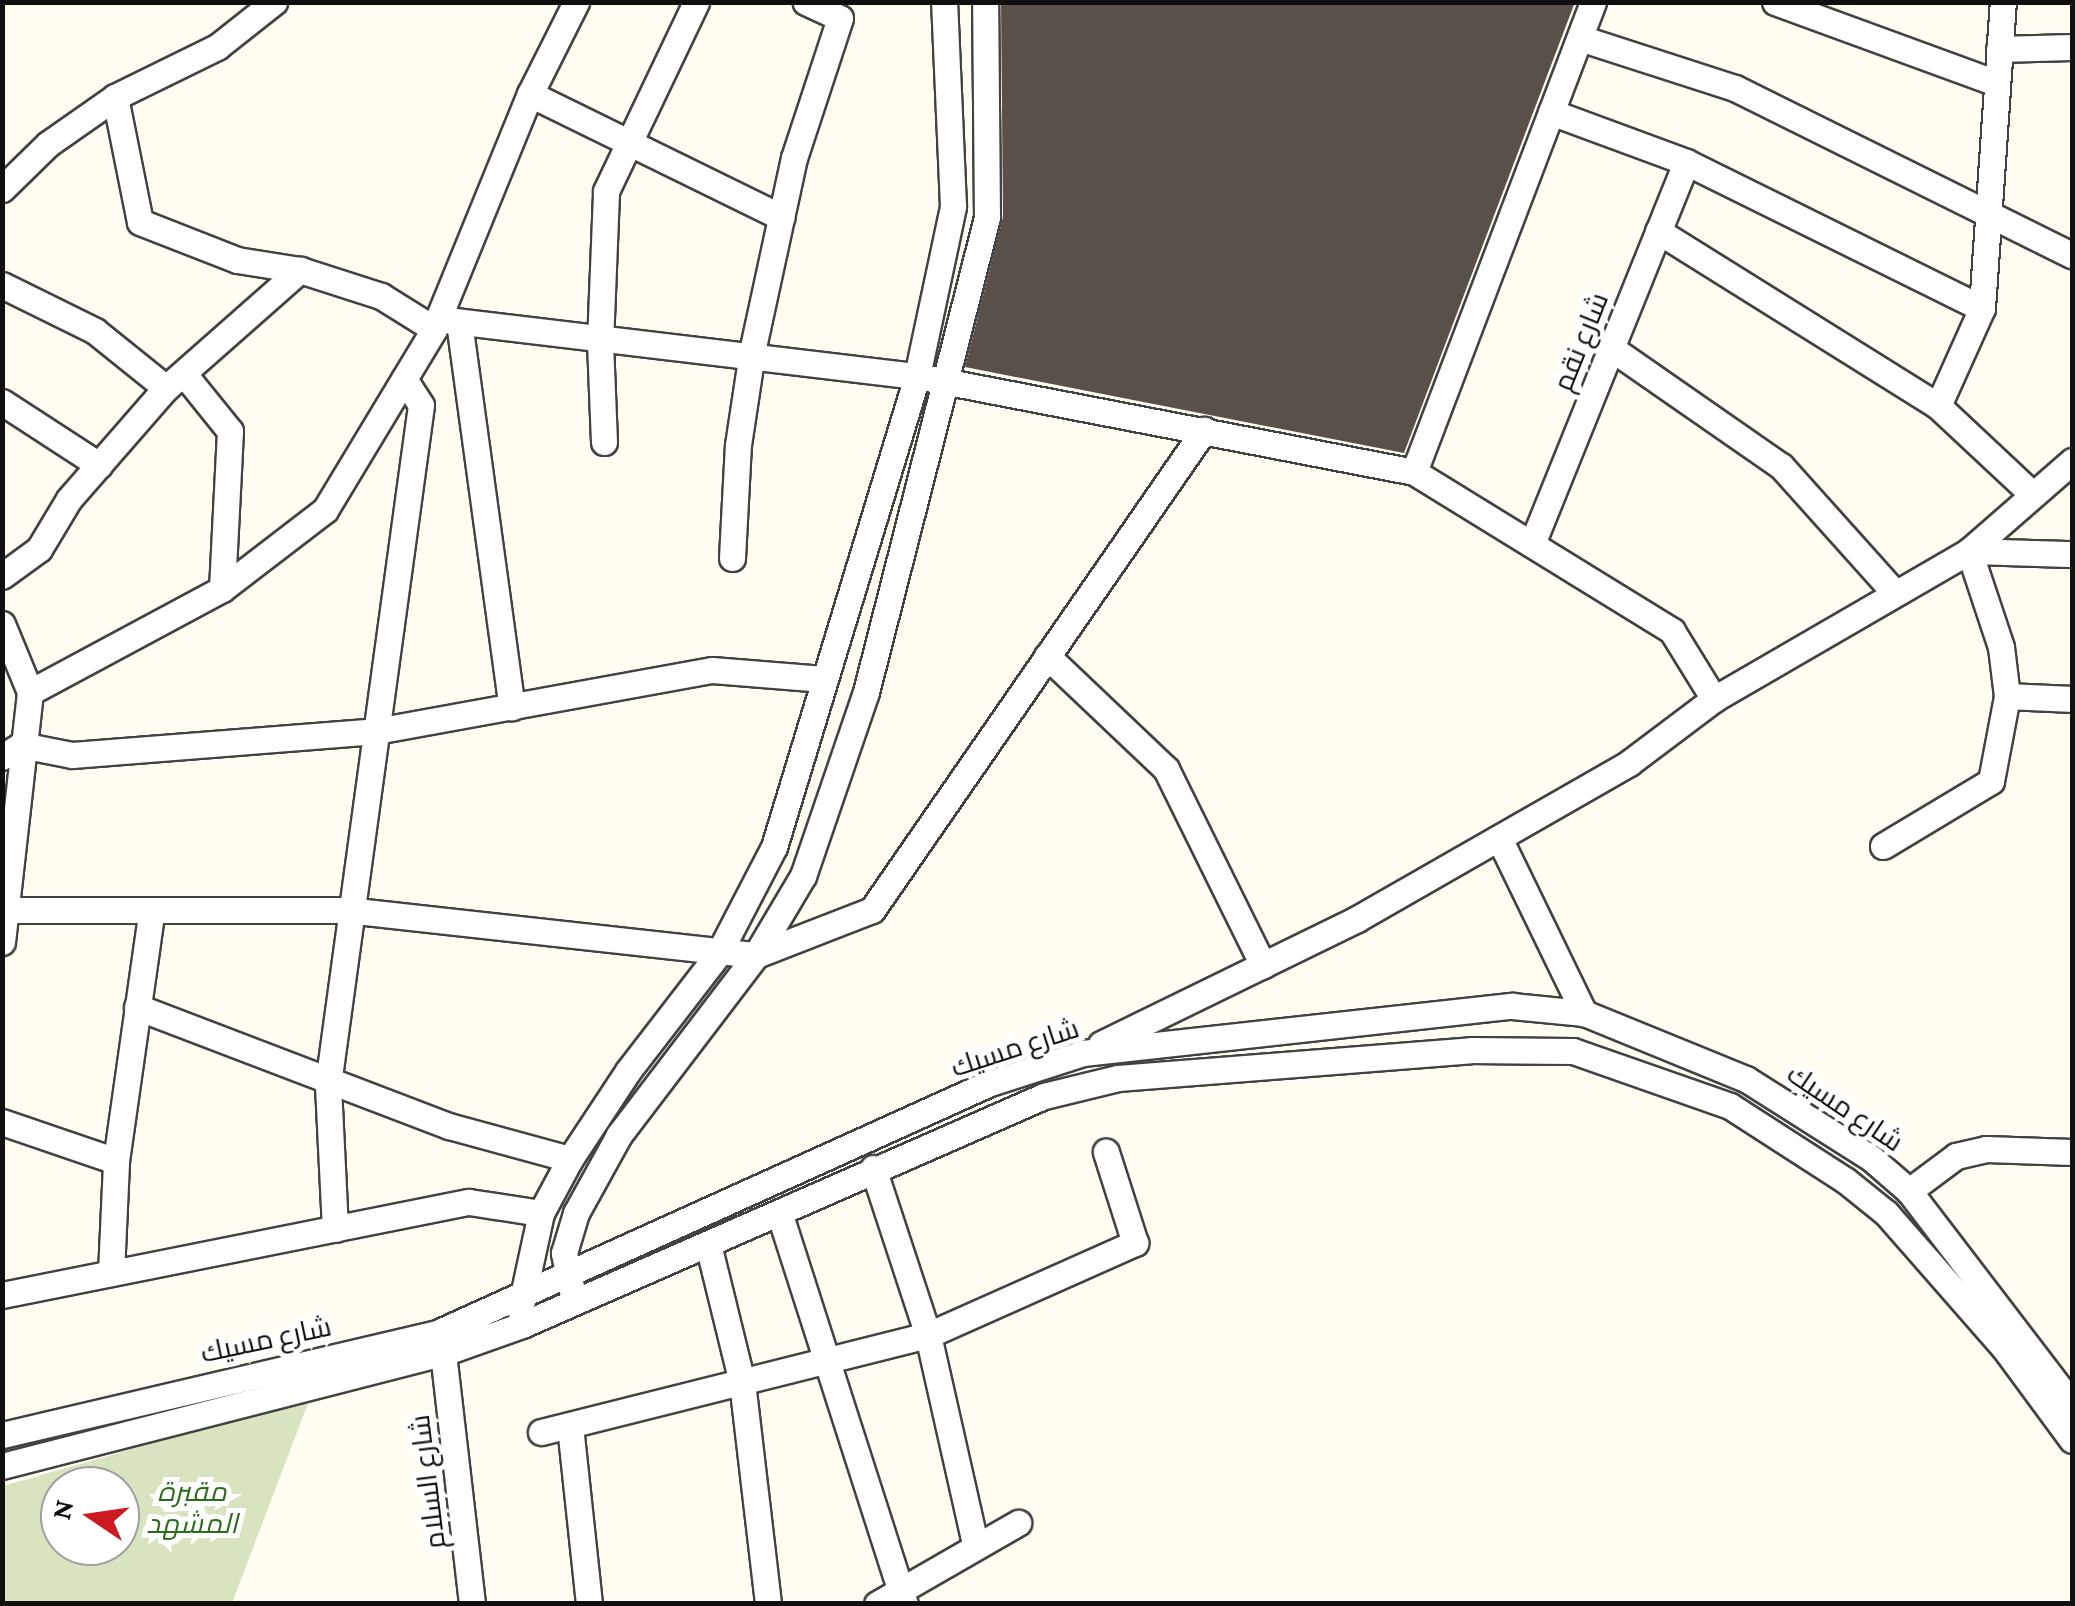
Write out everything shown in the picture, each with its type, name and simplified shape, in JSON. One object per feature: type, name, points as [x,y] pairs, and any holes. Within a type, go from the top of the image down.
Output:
[{"type":"street","points":[[2,189],[48,144],[115,97],[217,47],[274,2]]},
{"type":"street","points":[[30,692],[222,589],[324,510],[404,379],[444,324],[530,94],[576,2]]},
{"type":"street","points":[[604,442],[600,343],[606,191],[696,2]]},
{"type":"street","points":[[732,558],[738,446],[752,352],[781,217],[840,18],[806,2]]},
{"type":"street","points":[[520,1313],[541,1214],[570,1159],[628,1071],[719,953],[774,847],[918,376],[954,206],[944,2]]},
{"type":"street","points":[[571,1290],[564,1253],[576,1213],[619,1134],[756,956],[803,876],[866,692],[950,382],[987,217],[985,2]]},
{"type":"street","points":[[1414,472],[1593,2]]},
{"type":"street","points":[[1774,2],[1996,82]]},
{"type":"street","points":[[1938,406],[1982,308],[1992,218],[2003,2]]},
{"type":"street","points":[[1580,38],[1735,88],[2072,256]]},
{"type":"street","points":[[2000,49],[2072,47]]},
{"type":"street","points":[[530,94],[628,138],[781,217]]},
{"type":"street","points":[[115,97],[140,222],[237,260],[300,270],[381,296],[444,324],[600,343],[752,352],[918,376],[1414,472],[1672,631],[1714,699]]},
{"type":"street","points":[[1551,112],[1686,162],[1982,308]]},
{"type":"street","name":"شارع نقم","points":[[1532,544],[1686,162]]},
{"type":"street","points":[[1658,231],[1938,406],[2032,494]]},
{"type":"street","points":[[2,576],[39,549],[99,465],[175,381],[300,270]]},
{"type":"street","points":[[2,285],[95,331],[175,381],[230,431],[222,589]]},
{"type":"street","points":[[444,324],[512,706]]},
{"type":"street","points":[[1611,348],[1781,466],[1893,591]]},
{"type":"street","points":[[335,1230],[328,1084],[347,910],[421,406],[404,379]]},
{"type":"street","points":[[2,402],[99,465]]},
{"type":"street","points":[[6,911],[151,914],[347,910],[756,956],[872,910],[1204,430]]},
{"type":"street","points":[[1083,1053],[1263,965],[1629,763],[1714,699],[1893,591],[1969,552],[2072,461]]},
{"type":"street","points":[[1969,552],[2072,554]]},
{"type":"street","points":[[1883,846],[1991,781],[2007,696],[2001,646],[1969,552]]},
{"type":"street","points":[[2,624],[30,692],[14,740],[2,942]]},
{"type":"street","points":[[1047,656],[1166,769],[1263,965]]},
{"type":"street","points":[[14,740],[72,754],[376,731],[712,670],[824,679]]},
{"type":"street","points":[[2007,696],[2072,699]]},
{"type":"street","points":[[1499,838],[1584,1012]]},
{"type":"street","points":[[111,1274],[116,1161],[151,914]]},
{"type":"street","points":[[137,1006],[328,1084],[570,1159]]},
{"type":"street","name":"شارع مسيك","points":[[2,1466],[443,1353],[990,1082],[1083,1053],[1512,1006],[1584,1012],[1746,1079],[1871,1158],[1909,1191],[2072,1404]]},
{"type":"street","name":"شارع مسيك","points":[[571,1290],[709,1248],[872,1168],[1044,1096],[1118,1078],[1471,1050],[1573,1051],[1730,1106],[1846,1180],[1886,1213],[1993,1336],[2072,1440]]},
{"type":"street","points":[[2,1122],[116,1161]]},
{"type":"street","points":[[540,1432],[928,1335],[1135,1243],[1106,1152]]},
{"type":"street","points":[[1909,1191],[1971,1153],[2072,1152]]},
{"type":"street","points":[[872,1168],[928,1335],[975,1542]]},
{"type":"street","points":[[2,1295],[469,1202],[541,1214]]},
{"type":"street","points":[[780,1215],[903,1596]]},
{"type":"street","points":[[709,1248],[742,1382],[768,1604]]},
{"type":"street","name":"شارع مسيك","points":[[2,1436],[520,1313]]},
{"type":"street","name":"شارع السلام","points":[[443,1353],[472,1604]]},
{"type":"street","points":[[570,1426],[590,1604]]},
{"type":"street","points":[[877,1604],[903,1596],[975,1542],[1018,1523]]},
{"type":"green space","name":"مقبرة المشهد","points":[[310,1398],[232,1603],[3,1604],[3,1486],[40,1475],[40,1566],[140,1566],[140,1466],[73,1466]]},
{"type":"building","points":[[1001,2],[1575,2],[1404,453],[965,367],[1003,217]]}]
